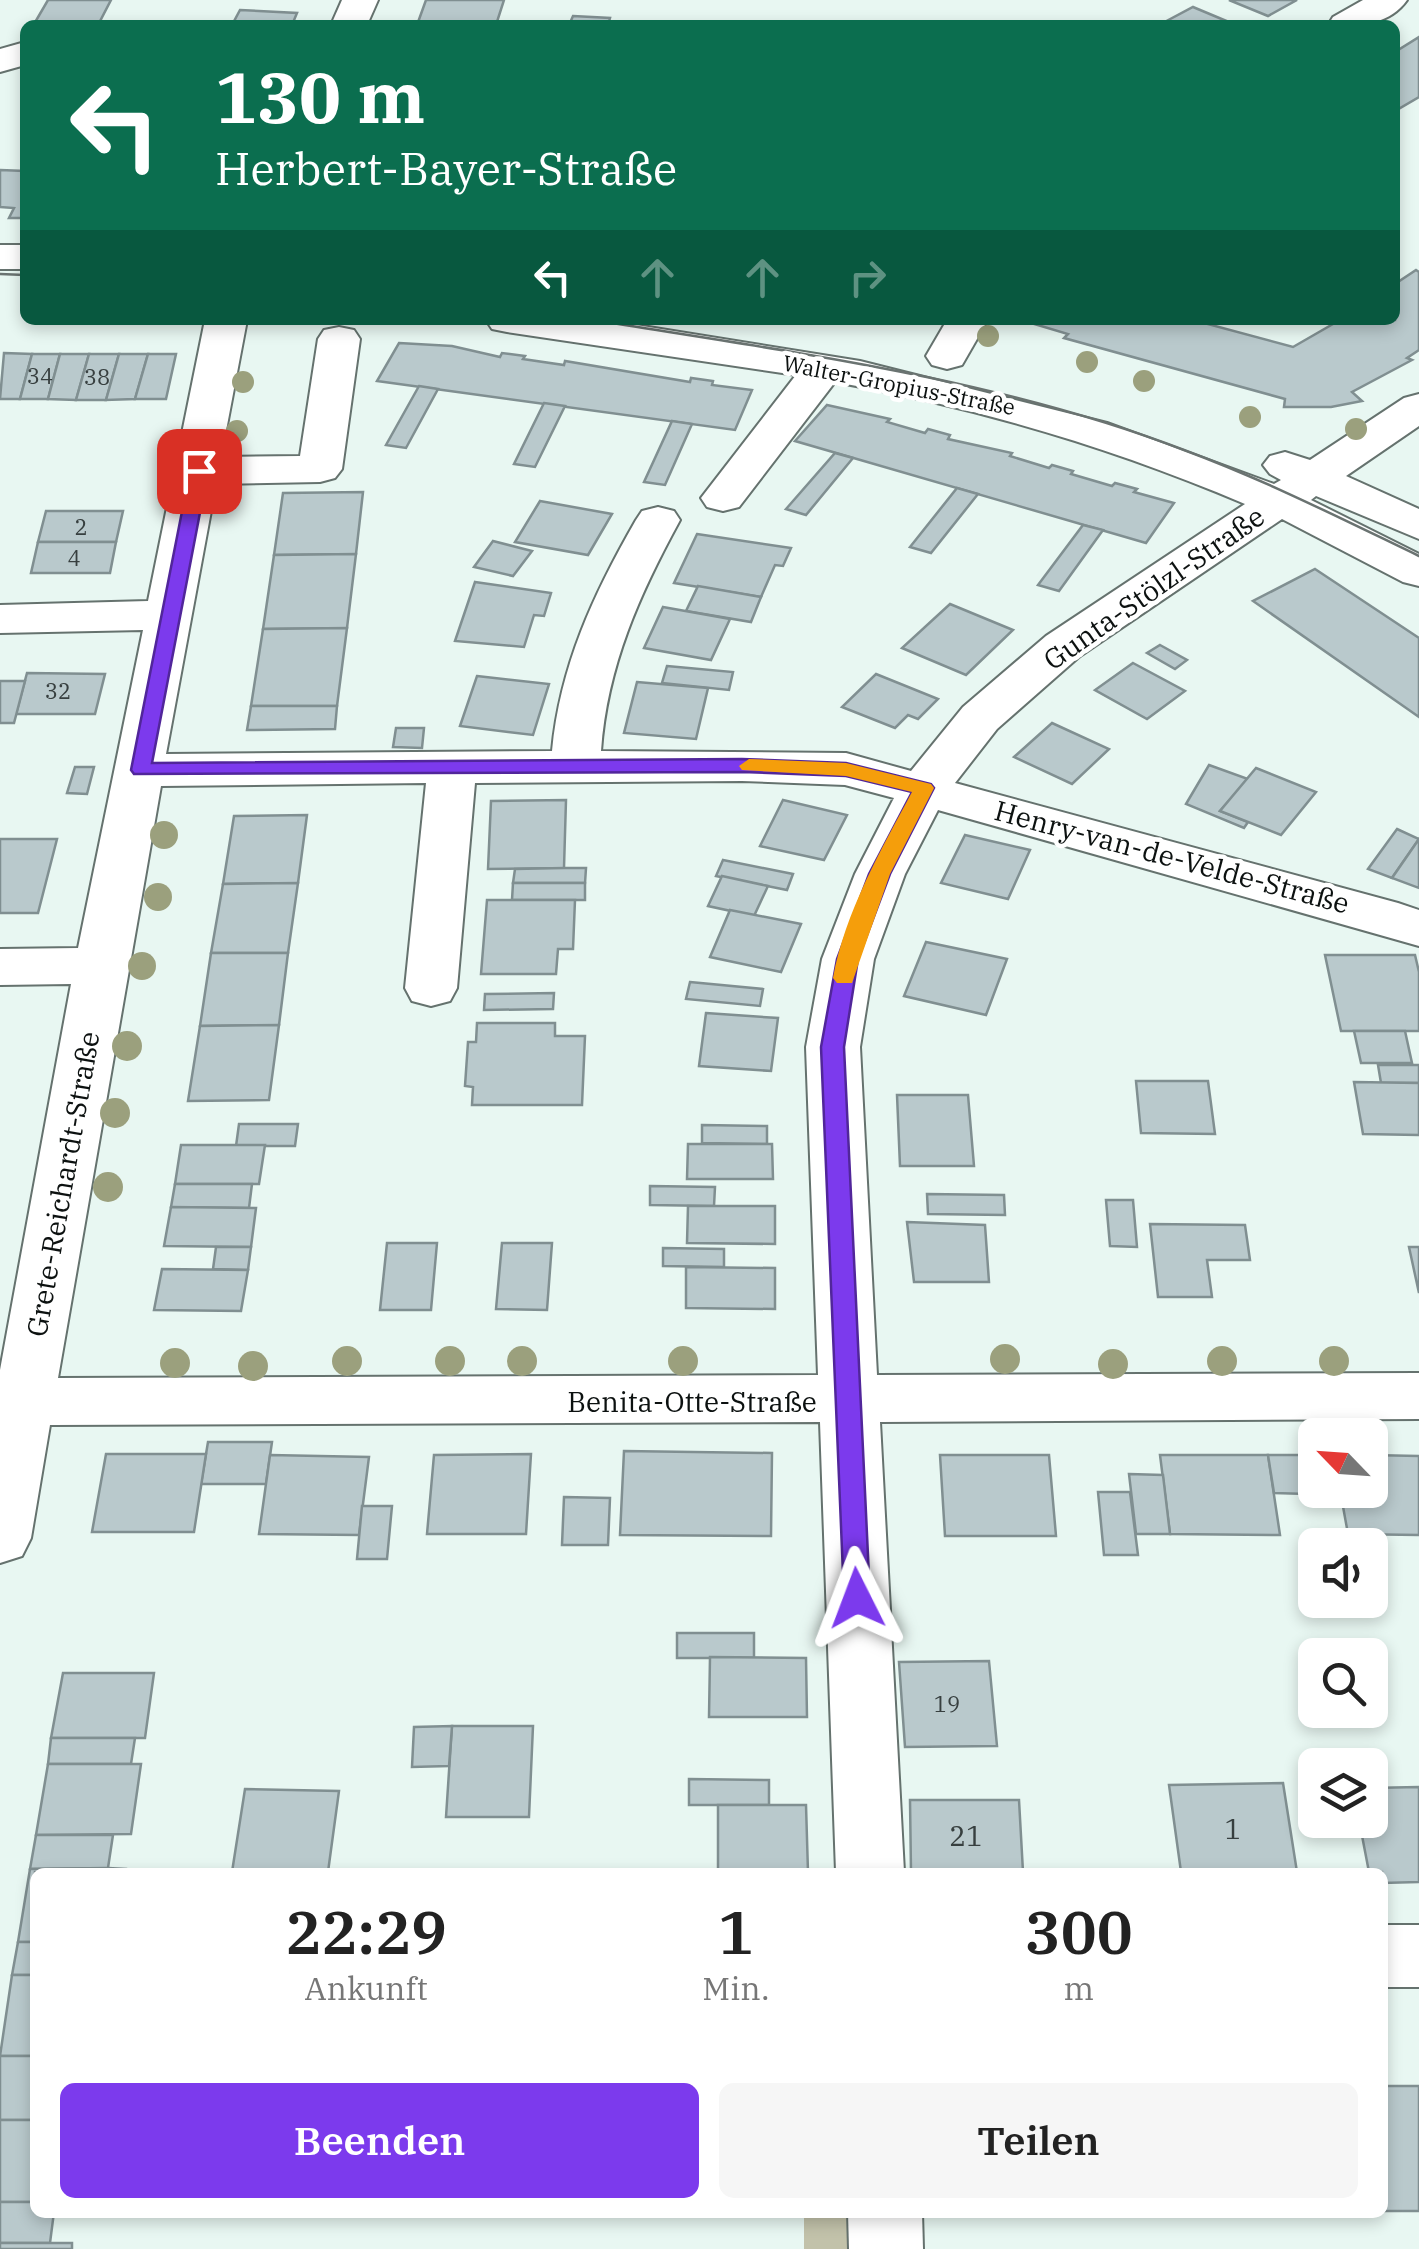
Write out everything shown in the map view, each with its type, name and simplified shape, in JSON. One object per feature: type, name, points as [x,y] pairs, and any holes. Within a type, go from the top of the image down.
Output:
[{"type":"street","points":[[1355,20],[1389,0]]},
{"type":"street","name":"Grete-Reichardt-Straße","points":[[0,1538],[13,1402],[141,770],[225,325]]},
{"type":"street","name":"Walter-Gropius-Straße","points":[[547,325],[636,336],[823,369],[1023,410],[1192,465],[1419,526]]},
{"type":"street","name":"Walter-Gropius-Straße","points":[[794,325],[956,340],[1144,409],[1296,490],[1419,572]]},
{"type":"street","points":[[199,471],[320,469],[339,339]]},
{"type":"street","points":[[723,498],[823,369]]},
{"type":"street","name":"Gunta-Stölzl-Straße","points":[[870,1868],[832,1047],[848,959],[880,874],[924,788],[980,718],[1063,646],[1419,408]]},
{"type":"street","points":[[575,766],[578,713],[598,637],[658,520]]},
{"type":"street","points":[[0,619],[170,616]]},
{"type":"street","name":"Henry-van-de-Velde-Straße","points":[[141,770],[575,766],[846,769],[1419,928]]},
{"type":"street","points":[[431,988],[452,770]]},
{"type":"street","points":[[0,966],[101,966]]},
{"type":"street","name":"Benita-Otte-Straße","points":[[13,1402],[1419,1396]]},
{"type":"street","points":[[1388,1956],[1419,1956]]},
{"type":"street","points":[[885,2218],[886,2249]]},
{"type":"green space","points":[[804,2218],[853,2218],[855,2249],[804,2249]]},
{"type":"building","points":[[48,0],[111,0],[101,20],[36,20]]},
{"type":"building","points":[[426,0],[504,0],[498,20],[419,20]]},
{"type":"building","points":[[1229,0],[1297,0],[1268,16]]},
{"type":"building","points":[[1193,7],[1224,20],[1168,20]]},
{"type":"building","points":[[240,10],[297,13],[294,20],[235,20]]},
{"type":"building","points":[[573,16],[610,18],[609,20],[571,20]]},
{"type":"building","points":[[1419,37],[1419,97],[1400,108],[1400,49]]},
{"type":"building","points":[[0,170],[20,171],[20,218],[9,218],[14,208],[0,207]]},
{"type":"building","points":[[1416,270],[1419,272],[1419,350],[1407,358],[1412,360],[1352,392],[1362,401],[1331,407],[1284,407],[1285,399],[1064,338],[1068,334],[1038,325],[1212,325],[1293,347],[1331,325],[1400,325],[1400,281]]},
{"type":"building","points":[[399,343],[452,346],[564,365],[565,361],[752,390],[735,430],[377,381]]},
{"type":"building","points":[[4,353],[32,354],[20,399],[0,399]]},
{"type":"building","points":[[32,354],[60,354],[48,399],[20,399]]},
{"type":"building","points":[[60,354],[89,354],[76,400],[48,399]]},
{"type":"building","points":[[89,354],[119,354],[106,400],[76,400]]},
{"type":"building","points":[[119,354],[148,354],[135,399],[106,400]]},
{"type":"building","points":[[148,354],[176,354],[166,399],[135,399]]},
{"type":"building","points":[[419,386],[438,389],[406,448],[386,445]]},
{"type":"building","points":[[544,403],[565,406],[535,467],[514,464]]},
{"type":"building","points":[[827,405],[890,419],[887,422],[925,433],[928,429],[950,435],[948,439],[1012,453],[1010,456],[1073,471],[1071,474],[1112,486],[1115,483],[1137,489],[1134,492],[1174,503],[1146,543],[795,441]]},
{"type":"building","points":[[672,421],[692,424],[665,485],[644,482]]},
{"type":"building","points":[[835,453],[853,458],[806,515],[786,509]]},
{"type":"building","points":[[957,488],[978,494],[931,553],[910,547]]},
{"type":"building","points":[[363,492],[356,554],[274,555],[283,493]]},
{"type":"building","points":[[540,501],[612,514],[588,555],[515,542]]},
{"type":"building","points":[[46,511],[123,511],[116,542],[38,542]]},
{"type":"building","points":[[1083,525],[1103,530],[1059,591],[1038,585]]},
{"type":"building","points":[[697,534],[791,548],[783,566],[775,565],[761,597],[674,583]]},
{"type":"building","points":[[493,541],[532,551],[513,576],[474,567]]},
{"type":"building","points":[[38,542],[116,542],[110,573],[31,573]]},
{"type":"building","points":[[356,554],[347,628],[263,629],[274,555]]},
{"type":"building","points":[[1315,569],[1419,638],[1419,717],[1253,601]]},
{"type":"building","points":[[475,582],[551,593],[544,616],[534,615],[524,647],[455,641]]},
{"type":"building","points":[[698,586],[761,597],[751,622],[686,611]]},
{"type":"building","points":[[950,604],[1013,630],[966,675],[902,648]]},
{"type":"building","points":[[663,607],[730,619],[711,660],[644,648]]},
{"type":"building","points":[[347,628],[337,706],[251,706],[263,629]]},
{"type":"building","points":[[1160,645],[1187,660],[1175,669],[1147,653]]},
{"type":"building","points":[[1133,663],[1185,691],[1147,719],[1095,690]]},
{"type":"building","points":[[667,666],[733,672],[729,690],[662,683]]},
{"type":"building","points":[[27,673],[105,674],[95,714],[16,714]]},
{"type":"building","points":[[876,674],[938,699],[918,719],[908,715],[895,728],[842,707]]},
{"type":"building","points":[[477,676],[549,684],[533,735],[460,726]]},
{"type":"building","points":[[0,681],[25,681],[14,723],[0,723]]},
{"type":"building","points":[[637,682],[708,688],[696,739],[624,733]]},
{"type":"building","points":[[251,706],[337,706],[335,729],[247,730]]},
{"type":"building","points":[[1052,723],[1109,749],[1072,784],[1014,757]]},
{"type":"building","points":[[396,728],[424,728],[422,748],[393,747]]},
{"type":"building","points":[[1209,765],[1248,779],[1220,811],[1248,822],[1244,828],[1186,804]]},
{"type":"building","points":[[75,767],[94,767],[87,794],[67,793]]},
{"type":"building","points":[[1256,768],[1316,792],[1281,835],[1220,811]]},
{"type":"building","points":[[566,800],[564,868],[488,869],[491,801]]},
{"type":"building","points":[[783,800],[847,815],[824,860],[760,846]]},
{"type":"building","points":[[307,815],[298,883],[223,884],[234,816]]},
{"type":"building","points":[[1397,829],[1419,839],[1392,878],[1368,869]]},
{"type":"building","points":[[965,835],[1030,850],[1008,899],[941,883]]},
{"type":"building","points":[[0,839],[57,839],[38,913],[0,913]]},
{"type":"building","points":[[1419,839],[1419,888],[1392,878]]},
{"type":"building","points":[[723,860],[793,874],[787,890],[716,876]]},
{"type":"building","points":[[586,868],[585,883],[513,883],[515,869]]},
{"type":"building","points":[[722,876],[768,886],[754,916],[708,906]]},
{"type":"building","points":[[298,883],[288,953],[211,953],[223,884]]},
{"type":"building","points":[[513,883],[585,883],[585,900],[512,900]]},
{"type":"building","points":[[487,900],[575,900],[573,949],[558,949],[556,974],[481,974]]},
{"type":"building","points":[[730,910],[801,924],[781,972],[710,957]]},
{"type":"building","points":[[926,942],[1007,959],[986,1015],[904,996]]},
{"type":"building","points":[[211,953],[288,953],[279,1025],[200,1026]]},
{"type":"building","points":[[1325,955],[1415,955],[1419,972],[1419,1031],[1341,1031]]},
{"type":"building","points":[[690,982],[763,989],[760,1006],[686,999]]},
{"type":"building","points":[[554,993],[553,1009],[484,1010],[485,994]]},
{"type":"building","points":[[706,1013],[778,1018],[771,1071],[699,1066]]},
{"type":"building","points":[[477,1023],[555,1023],[555,1036],[585,1036],[582,1105],[472,1105],[473,1087],[465,1086],[468,1042],[476,1042]]},
{"type":"building","points":[[279,1025],[269,1100],[188,1101],[200,1026]]},
{"type":"building","points":[[1354,1031],[1405,1031],[1412,1063],[1361,1063]]},
{"type":"building","points":[[1378,1065],[1419,1065],[1419,1083],[1381,1083]]},
{"type":"building","points":[[1136,1081],[1208,1081],[1215,1134],[1141,1133]]},
{"type":"building","points":[[1354,1082],[1419,1083],[1419,1135],[1363,1134]]},
{"type":"building","points":[[897,1095],[968,1095],[974,1166],[900,1166]]},
{"type":"building","points":[[239,1124],[298,1124],[295,1146],[236,1146]]},
{"type":"building","points":[[702,1125],[767,1126],[767,1144],[702,1143]]},
{"type":"building","points":[[688,1144],[772,1144],[773,1179],[687,1179]]},
{"type":"building","points":[[181,1145],[265,1145],[259,1184],[175,1184]]},
{"type":"building","points":[[175,1184],[252,1184],[249,1208],[171,1207]]},
{"type":"building","points":[[650,1186],[715,1187],[714,1206],[650,1205]]},
{"type":"building","points":[[927,1194],[1004,1195],[1005,1215],[928,1214]]},
{"type":"building","points":[[1106,1200],[1133,1200],[1137,1247],[1110,1246]]},
{"type":"building","points":[[688,1206],[775,1206],[775,1244],[687,1243]]},
{"type":"building","points":[[171,1207],[256,1208],[251,1247],[164,1246]]},
{"type":"building","points":[[907,1222],[985,1225],[989,1282],[914,1282]]},
{"type":"building","points":[[1150,1224],[1245,1225],[1250,1260],[1207,1260],[1212,1297],[1158,1297]]},
{"type":"building","points":[[387,1243],[437,1243],[431,1310],[380,1310]]},
{"type":"building","points":[[502,1243],[552,1243],[547,1310],[496,1309]]},
{"type":"building","points":[[216,1247],[251,1247],[248,1270],[213,1269]]},
{"type":"building","points":[[1409,1247],[1419,1247],[1419,1293]]},
{"type":"building","points":[[663,1248],[724,1249],[724,1267],[663,1266]]},
{"type":"building","points":[[686,1267],[775,1268],[775,1309],[686,1308]]},
{"type":"building","points":[[162,1269],[248,1270],[241,1311],[154,1310]]},
{"type":"building","points":[[208,1442],[272,1442],[266,1484],[201,1484]]},
{"type":"building","points":[[624,1451],[772,1453],[771,1536],[620,1535]]},
{"type":"building","points":[[106,1454],[206,1454],[194,1532],[92,1532]]},
{"type":"building","points":[[531,1454],[526,1534],[427,1534],[434,1455]]},
{"type":"building","points":[[270,1455],[369,1457],[359,1535],[259,1534]]},
{"type":"building","points":[[940,1455],[1049,1455],[1056,1536],[945,1536]]},
{"type":"building","points":[[1160,1455],[1268,1455],[1280,1535],[1170,1534]]},
{"type":"building","points":[[1268,1455],[1298,1455],[1298,1494],[1274,1493]]},
{"type":"building","points":[[1388,1455],[1419,1456],[1419,1535],[1388,1535],[1388,1528],[1347,1528],[1343,1508],[1388,1508]]},
{"type":"building","points":[[1129,1474],[1163,1475],[1170,1534],[1136,1534]]},
{"type":"building","points":[[1098,1492],[1130,1492],[1138,1555],[1104,1555]]},
{"type":"building","points":[[564,1497],[610,1498],[608,1545],[562,1545]]},
{"type":"building","points":[[362,1506],[392,1506],[387,1559],[357,1559]]},
{"type":"building","points":[[677,1633],[754,1633],[754,1658],[677,1658]]},
{"type":"building","points":[[710,1657],[806,1658],[807,1717],[709,1717]]},
{"type":"building","points":[[989,1661],[997,1746],[905,1747],[899,1662]]},
{"type":"building","points":[[63,1673],[154,1673],[145,1738],[51,1738]]},
{"type":"building","points":[[452,1726],[533,1726],[529,1817],[446,1817]]},
{"type":"building","points":[[452,1726],[449,1766],[412,1767],[414,1727]]},
{"type":"building","points":[[51,1738],[135,1738],[131,1764],[48,1764]]},
{"type":"building","points":[[48,1764],[141,1764],[131,1834],[36,1835]]},
{"type":"building","points":[[689,1779],[769,1780],[769,1805],[689,1805]]},
{"type":"building","points":[[1283,1783],[1296,1868],[1180,1868],[1169,1785]]},
{"type":"building","points":[[1419,1787],[1419,1882],[1388,1883],[1388,1868],[1368,1868],[1362,1838],[1388,1838],[1388,1788]]},
{"type":"building","points":[[245,1789],[339,1791],[329,1868],[233,1868]]},
{"type":"building","points":[[910,1800],[1019,1800],[1023,1868],[911,1868]]},
{"type":"building","points":[[718,1805],[806,1805],[808,1868],[718,1868]]},
{"type":"building","points":[[36,1835],[113,1835],[108,1868],[30,1868]]},
{"type":"building","points":[[30,1869],[30,1942],[18,1942]]},
{"type":"building","points":[[18,1942],[30,1942],[30,1975],[12,1975]]},
{"type":"building","points":[[12,1975],[30,1975],[30,2056],[0,2056]]},
{"type":"building","points":[[0,2056],[30,2056],[30,2120],[0,2120]]},
{"type":"building","points":[[1388,2086],[1419,2086],[1419,2211],[1388,2211]]},
{"type":"building","points":[[0,2120],[30,2120],[30,2202],[0,2202]]},
{"type":"building","points":[[0,2202],[30,2202],[30,2218],[53,2218],[50,2243],[0,2243]]},
{"type":"building","points":[[0,2243],[72,2243],[72,2249],[0,2249]]},
{"type":"tram line","points":[[0,274],[20,275]]},
{"type":"tram line","points":[[624,325],[892,370],[1113,425],[1303,500],[1419,556]]},
{"type":"slow traffic","points":[[749,766],[846,769],[924,788],[880,874],[844,978]]},
{"type":"route","points":[[199,471],[141,770],[742,765],[846,769],[924,788],[880,874],[848,959],[832,1047],[857,1598]]}]
